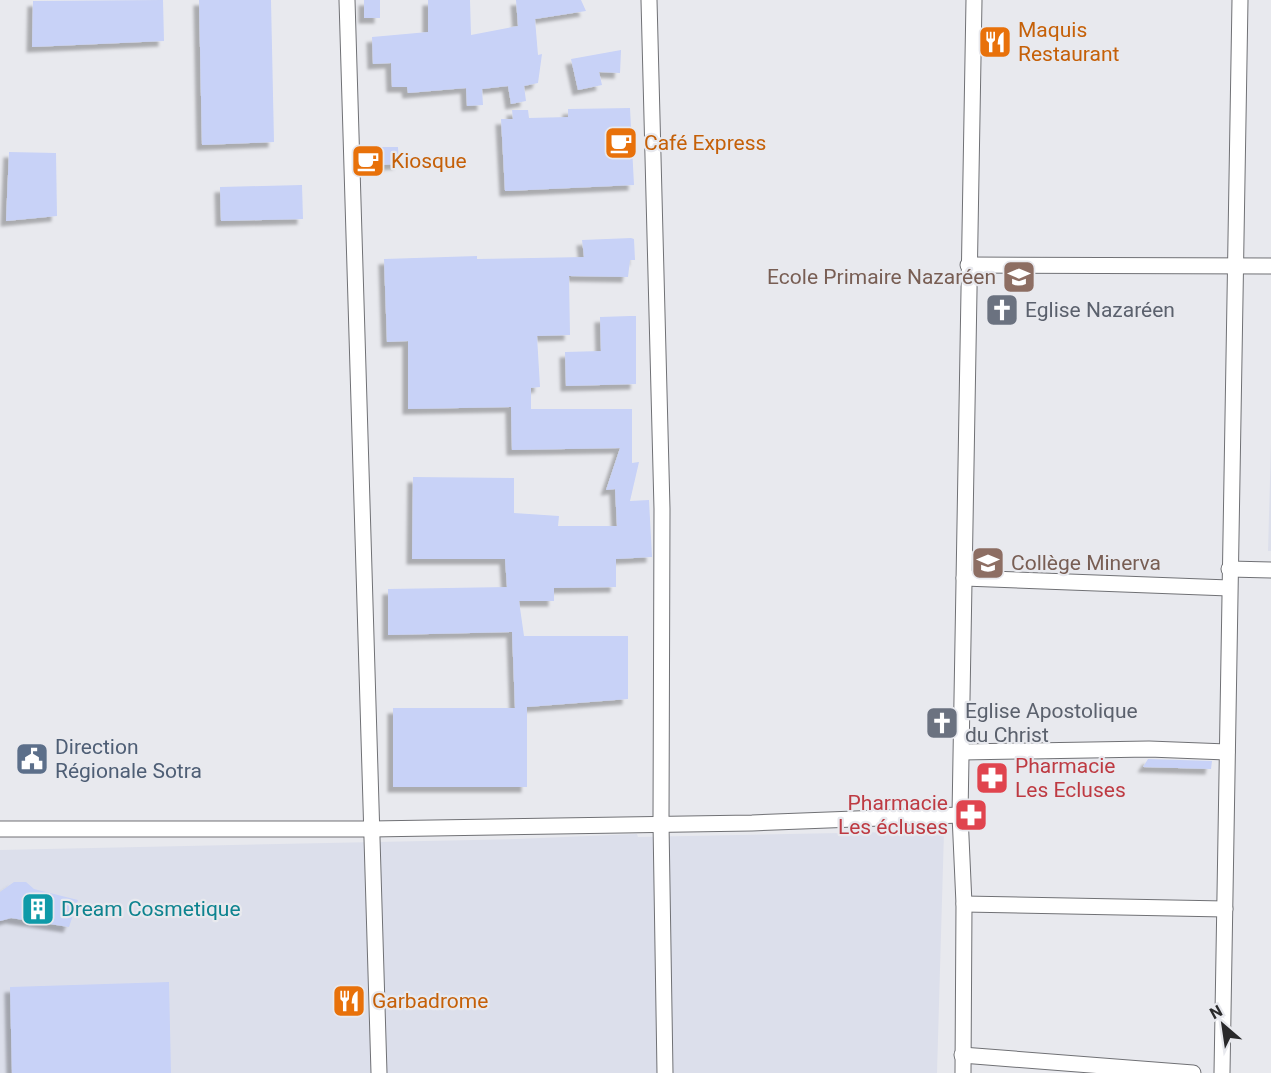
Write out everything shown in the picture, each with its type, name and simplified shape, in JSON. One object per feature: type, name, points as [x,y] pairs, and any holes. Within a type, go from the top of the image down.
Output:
[{"type":"street","points":[[347,0],[379,1073]]},
{"type":"street","points":[[649,0],[662,509],[661,824],[665,1073]]},
{"type":"street","points":[[963,1073],[964,904],[960,815],[974,0]]},
{"type":"street","points":[[1222,1073],[1240,0]]},
{"type":"street","points":[[968,265],[1271,266]]},
{"type":"street","points":[[1229,569],[1271,570]]},
{"type":"street","points":[[964,578],[1229,588]]},
{"type":"street","points":[[962,752],[1149,748],[1227,752]]},
{"type":"street","points":[[0,829],[371,829],[661,824],[960,815]]},
{"type":"street","points":[[964,904],[1225,909]]},
{"type":"street","points":[[962,1054],[1193,1073]]},
{"type":"shaded area","points":[[1271,444],[1271,551],[1268,551]]},
{"type":"shaded area","points":[[944,831],[937,1073],[0,1073],[0,850],[516,839],[637,834],[638,837]]},
{"type":"building","points":[[163,0],[164,41],[32,47],[33,1]]},
{"type":"building","points":[[199,0],[271,0],[274,142],[202,145]]},
{"type":"building","points":[[364,0],[380,0],[380,18],[364,18]]},
{"type":"building","points":[[428,0],[470,0],[471,35],[518,26],[516,0],[581,0],[586,11],[535,19],[538,55],[542,54],[538,83],[524,86],[526,101],[511,104],[508,86],[482,89],[483,105],[467,106],[466,88],[408,93],[407,87],[392,87],[391,63],[373,64],[372,37],[428,32]]},
{"type":"building","points":[[621,50],[620,73],[599,72],[602,85],[578,90],[571,59]]},
{"type":"building","points":[[630,108],[634,185],[505,191],[501,119],[513,119],[512,110],[528,110],[529,118],[568,117],[568,109]]},
{"type":"building","points":[[380,147],[398,147],[399,164],[380,165]]},
{"type":"building","points":[[9,152],[56,153],[57,216],[6,221]]},
{"type":"building","points":[[302,185],[303,219],[221,221],[220,187]]},
{"type":"building","points":[[634,239],[635,260],[630,260],[628,277],[569,276],[570,335],[537,336],[540,387],[531,388],[531,409],[632,409],[632,463],[639,462],[630,501],[649,500],[652,557],[616,559],[616,587],[554,588],[554,601],[519,601],[524,636],[628,636],[628,699],[527,707],[527,787],[393,787],[393,708],[515,708],[512,632],[388,635],[388,589],[507,587],[505,559],[412,559],[413,477],[514,478],[514,513],[559,516],[558,526],[617,526],[615,489],[606,490],[620,448],[512,450],[511,407],[408,409],[408,341],[387,342],[384,259],[477,256],[477,259],[584,257],[582,240]]},
{"type":"building","points":[[636,316],[636,384],[566,386],[565,352],[601,351],[600,317]]},
{"type":"building","points":[[1148,759],[1212,761],[1211,769],[1143,767]]},
{"type":"building","name":"Dream Cosmetique","points":[[14,882],[26,882],[34,889],[78,900],[69,927],[11,918],[0,921],[0,892]]},
{"type":"building","points":[[169,982],[171,1073],[12,1073],[10,987]]},
{"type":"place","name":"Maquis Restaurant","points":[[995,42]]},
{"type":"place","name":"Café Express","points":[[621,143]]},
{"type":"place","name":"Kiosque","points":[[368,161]]},
{"type":"place","name":"Ecole Primaire Nazaréen","points":[[1019,277]]},
{"type":"place","name":"Eglise Nazaréen","points":[[1002,310]]},
{"type":"place","name":"Collège Minerva","points":[[988,563]]},
{"type":"place","name":"Eglise Apostolique du Christ","points":[[942,723]]},
{"type":"place","name":"Direction Régionale Sotra","points":[[32,759]]},
{"type":"place","name":"Pharmacie Les Ecluses","points":[[992,778]]},
{"type":"place","name":"Pharmacie Les écluses","points":[[971,815]]},
{"type":"place","name":"Dream Cosmetique","points":[[38,909]]},
{"type":"place","name":"Garbadrome","points":[[349,1001]]}]
